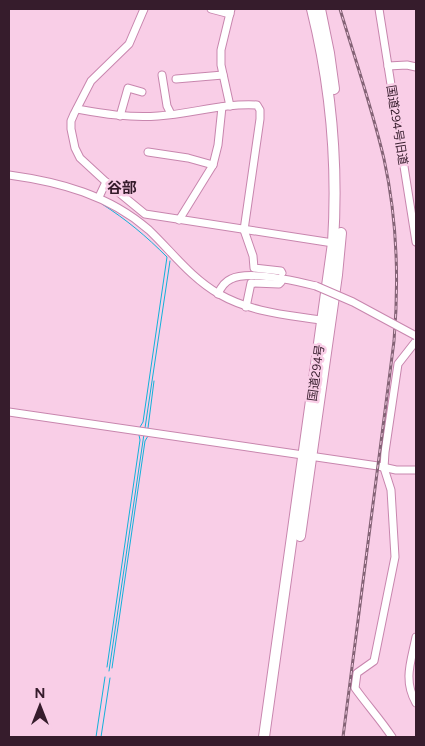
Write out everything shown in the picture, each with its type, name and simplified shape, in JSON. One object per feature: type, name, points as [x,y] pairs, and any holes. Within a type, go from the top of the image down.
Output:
[{"type":"highway","name":"国道294号","points":[[312,9],[322,54],[332,130],[335,192],[327,321]]},
{"type":"highway","name":"国道294号","points":[[264,737],[340,244],[341,153],[337,107],[320,9]]},
{"type":"highway","name":"国道294号","points":[[271,737],[307,456]]},
{"type":"street","points":[[144,9],[128,44],[91,82],[71,121],[70,129],[74,148],[80,158],[145,214],[333,243]]},
{"type":"street","points":[[210,9],[231,11],[221,50],[221,65],[230,106]]},
{"type":"street","name":"国道294号旧道","points":[[379,9],[416,239]]},
{"type":"street","points":[[388,66],[407,65],[416,67]]},
{"type":"street","points":[[176,79],[223,75]]},
{"type":"street","points":[[162,76],[170,114]]},
{"type":"street","points":[[120,116],[128,88],[142,92]]},
{"type":"street","points":[[77,109],[120,116],[158,116],[230,106],[257,105],[260,110],[244,230],[253,256],[254,268],[281,271],[282,273]]},
{"type":"street","points":[[179,220],[213,165],[218,145],[222,107]]},
{"type":"street","points":[[148,152],[188,158],[213,165]]},
{"type":"street","points":[[9,175],[62,185],[99,197],[148,230],[195,277],[218,294],[246,307],[327,321]]},
{"type":"street","points":[[99,197],[106,182]]},
{"type":"street","points":[[218,294],[225,282],[240,276],[248,275],[292,280],[316,286],[353,302],[416,336]]},
{"type":"street","points":[[246,307],[251,283],[279,284],[281,282]]},
{"type":"street","points":[[392,737],[355,688],[357,673],[374,661],[395,557],[391,490],[384,468],[398,364],[416,341]]},
{"type":"street","points":[[9,412],[396,470],[416,470]]},
{"type":"street","points":[[416,636],[408,684],[416,703]]},
{"type":"waterway","points":[[102,204],[152,242],[167,257],[143,422],[140,427]]},
{"type":"waterway","points":[[145,428],[170,261]]},
{"type":"waterway","points":[[148,428],[154,381]]},
{"type":"waterway","points":[[109,671],[144,434]]},
{"type":"waterway","points":[[107,667],[140,440],[139,435]]},
{"type":"waterway","points":[[112,668],[145,441],[148,436]]},
{"type":"waterway","points":[[96,737],[105,677]]},
{"type":"waterway","points":[[101,737],[110,678]]},
{"type":"railway","points":[[340,9],[369,102],[384,159],[392,204],[396,250],[394,341],[343,737]]},
{"type":"district","name":"谷部","points":[[122,188]]}]
